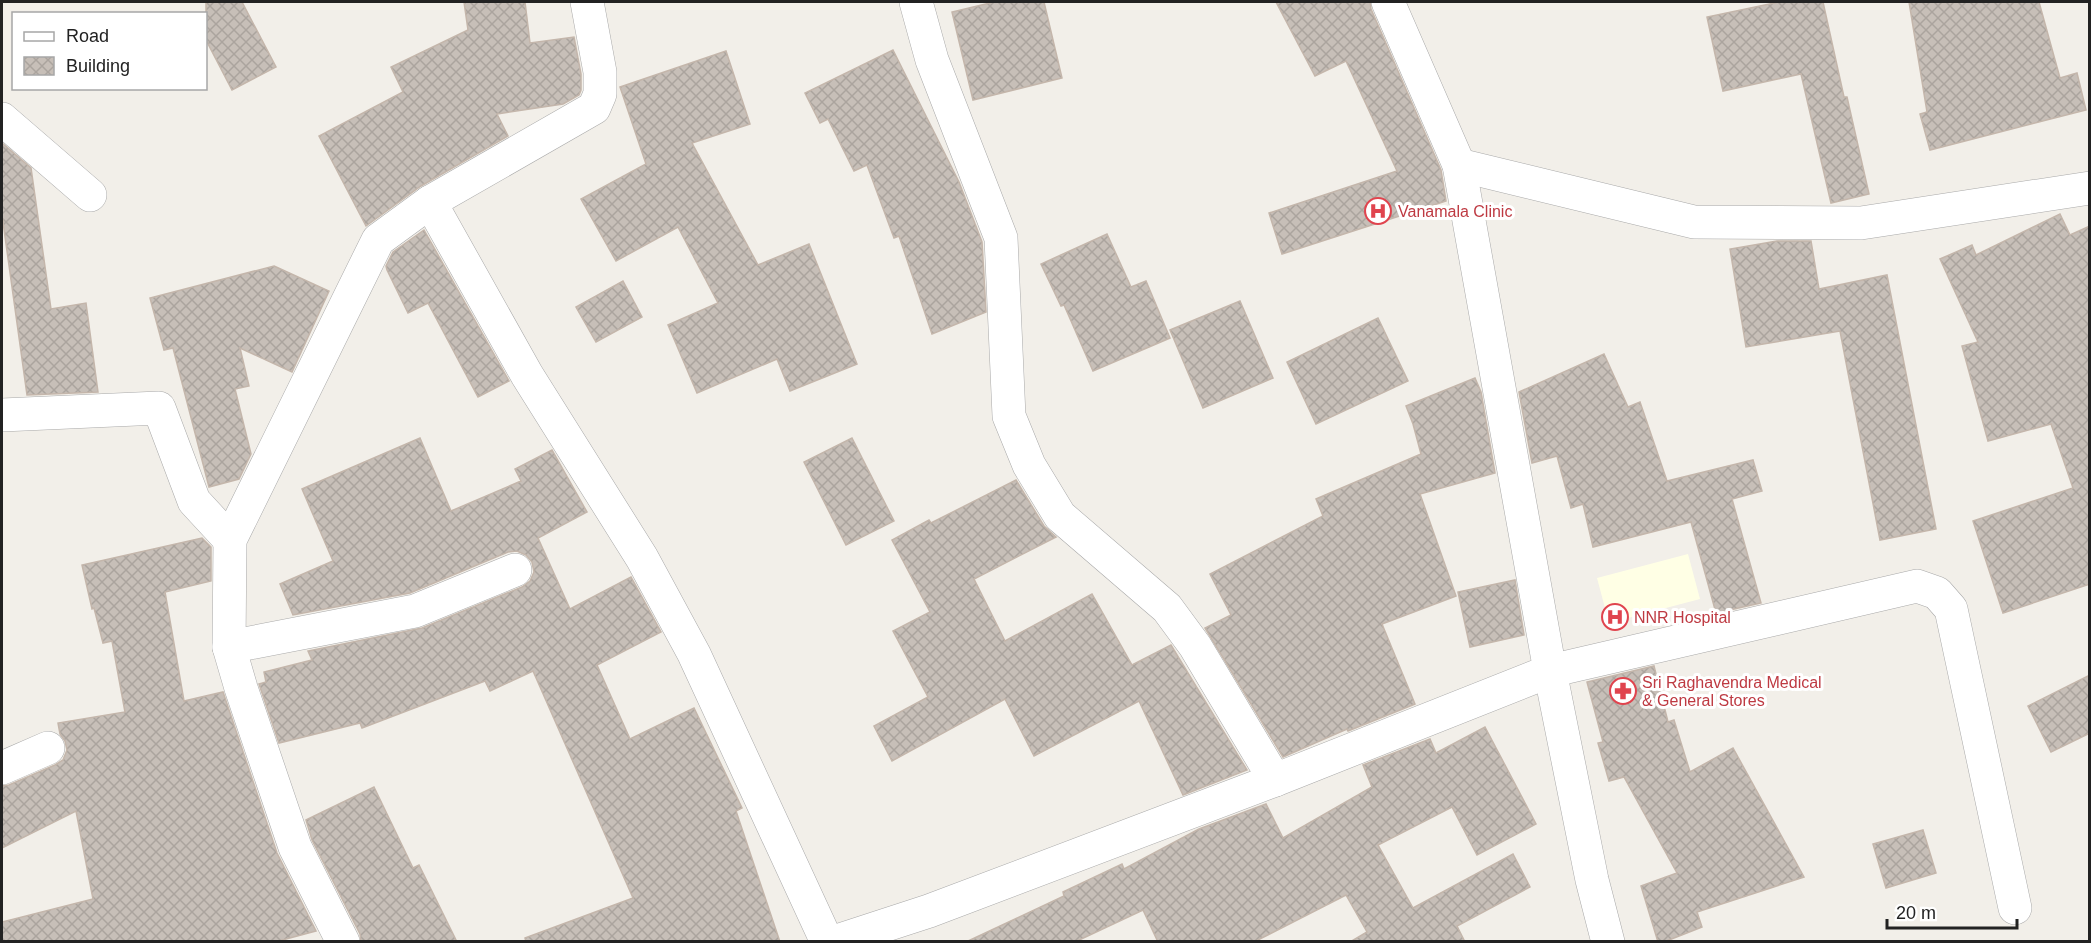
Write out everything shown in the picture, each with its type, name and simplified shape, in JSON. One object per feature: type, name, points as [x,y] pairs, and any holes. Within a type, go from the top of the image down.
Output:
[{"type":"street","points":[[343,942],[295,848],[241,688],[230,647],[230,540],[378,240],[430,202],[594,108],[600,94],[600,72],[587,2]]},
{"type":"street","points":[[916,2],[932,60],[1001,238],[1009,416],[1029,465],[1060,516],[1167,608],[1195,646],[1275,780]]},
{"type":"street","points":[[1388,2],[1458,165],[1550,671],[1592,880],[1608,942]]},
{"type":"street","points":[[2,119],[90,195]]},
{"type":"street","points":[[1458,165],[1694,222],[1861,223],[2090,188]]},
{"type":"street","points":[[430,202],[527,375],[642,558],[694,654],[827,942]]},
{"type":"street","points":[[2,415],[159,408],[194,501],[230,540]]},
{"type":"street","points":[[230,647],[415,611],[515,570]]},
{"type":"street","points":[[834,942],[929,911],[1275,780],[1550,671],[1917,586],[1937,593],[1951,609],[2015,908]]},
{"type":"street","points":[[2,768],[48,748]]},
{"type":"shaded area","points":[[1688,554],[1700,599],[1609,623],[1597,578]]},
{"type":"building","points":[[206,2],[242,2],[276,67],[232,90],[207,42]]},
{"type":"building","points":[[464,2],[525,2],[530,43],[574,37],[581,74],[579,95],[563,104],[497,114],[508,136],[421,186],[366,226],[319,136],[403,92],[391,67],[468,30]]},
{"type":"building","points":[[994,2],[1044,2],[1062,78],[973,100],[952,12]]},
{"type":"building","points":[[1276,2],[1370,2],[1371,9],[1441,170],[1446,201],[1282,254],[1269,213],[1397,171],[1346,61],[1315,76]]},
{"type":"building","points":[[1779,2],[1823,2],[1869,194],[1831,203],[1801,74],[1723,91],[1707,17]]},
{"type":"building","points":[[1909,2],[2039,2],[2060,78],[2077,73],[2086,110],[1930,150],[1920,114],[1927,112]]},
{"type":"building","points":[[893,50],[959,182],[982,242],[986,312],[932,334],[899,236],[894,238],[867,165],[854,171],[828,119],[820,123],[805,93]]},
{"type":"building","points":[[726,51],[750,124],[692,143],[758,265],[809,244],[857,364],[790,391],[777,359],[697,393],[668,325],[718,303],[678,227],[616,261],[581,199],[646,164],[620,87]]},
{"type":"building","points":[[2,143],[31,168],[51,309],[86,303],[98,392],[27,395],[2,215]]},
{"type":"building","points":[[2060,214],[2070,235],[2090,226],[2090,584],[2003,613],[1973,521],[2073,488],[2051,424],[1988,441],[1962,346],[1978,342],[1940,259],[1972,245],[1976,255]]},
{"type":"building","points":[[424,230],[509,381],[478,397],[428,303],[408,313],[387,270],[386,266],[393,252]]},
{"type":"building","points":[[1107,234],[1131,287],[1146,281],[1170,338],[1093,371],[1064,305],[1061,306],[1041,264]]},
{"type":"building","points":[[1777,241],[1811,241],[1819,289],[1887,275],[1936,529],[1880,540],[1840,331],[1746,347],[1730,249]]},
{"type":"building","points":[[274,266],[329,291],[292,372],[240,348],[249,386],[235,389],[251,454],[239,479],[209,487],[173,348],[164,350],[150,298]]},
{"type":"building","points":[[623,281],[642,317],[596,342],[576,307]]},
{"type":"building","points":[[1240,301],[1273,378],[1203,408],[1170,330]]},
{"type":"building","points":[[1378,318],[1408,381],[1316,424],[1287,362]]},
{"type":"building","points":[[1604,354],[1628,407],[1640,402],[1667,481],[1753,460],[1762,491],[1732,499],[1761,603],[1716,613],[1691,522],[1593,547],[1583,504],[1571,508],[1557,456],[1532,463],[1519,392]]},
{"type":"building","points":[[1475,378],[1481,392],[1495,473],[1420,494],[1456,596],[1382,624],[1415,704],[1348,731],[1347,729],[1283,757],[1205,628],[1231,615],[1210,574],[1323,516],[1316,499],[1421,454],[1406,406]]},
{"type":"building","points":[[420,438],[451,511],[521,481],[515,469],[552,450],[587,512],[538,538],[570,609],[631,577],[661,632],[597,665],[630,739],[694,708],[742,808],[736,811],[780,942],[526,942],[525,938],[633,898],[533,671],[490,691],[485,681],[362,728],[360,723],[279,743],[259,684],[266,682],[264,672],[312,660],[308,651],[422,628],[522,587],[530,581],[534,572],[532,562],[526,555],[517,551],[508,552],[410,593],[293,615],[280,584],[333,561],[302,489]]},
{"type":"building","points":[[852,438],[894,521],[846,545],[804,462]]},
{"type":"building","points":[[1016,480],[1044,526],[1056,537],[974,579],[1005,641],[1092,594],[1132,665],[1171,645],[1247,770],[1183,795],[1139,701],[1034,756],[1005,699],[892,761],[874,726],[928,697],[893,631],[930,612],[892,540],[929,520],[931,523]]},
{"type":"building","points":[[202,538],[211,547],[211,581],[165,592],[184,701],[223,692],[277,853],[316,931],[275,942],[2,942],[2,922],[93,899],[76,811],[2,848],[2,786],[9,785],[63,760],[67,750],[58,723],[125,712],[112,641],[103,643],[82,565]]},
{"type":"building","points":[[1515,580],[1524,635],[1470,647],[1458,592]]},
{"type":"building","points":[[1654,666],[1668,722],[1674,720],[1690,772],[1733,748],[1804,877],[1697,912],[1702,927],[1664,942],[1658,942],[1641,886],[1677,873],[1624,777],[1609,781],[1598,743],[1603,742],[1587,682]]},
{"type":"building","points":[[2090,675],[2090,733],[2051,752],[2028,706]]},
{"type":"building","points":[[1485,727],[1536,824],[1477,855],[1452,807],[1378,845],[1413,908],[1513,854],[1530,887],[1457,926],[1465,942],[1350,942],[1367,932],[1346,895],[1254,942],[1158,942],[1143,910],[1075,942],[966,942],[1064,896],[1063,892],[1122,864],[1124,869],[1199,829],[1266,804],[1283,838],[1372,787],[1363,765],[1430,739],[1436,753]]},
{"type":"building","points":[[374,787],[413,868],[419,865],[457,942],[361,942],[360,934],[312,840],[306,820]]},
{"type":"building","points":[[1923,830],[1936,873],[1886,888],[1873,844]]},
{"type":"place","name":"Vanamala Clinic","points":[[1378,211]]},
{"type":"place","name":"NNR Hospital","points":[[1615,617]]},
{"type":"place","name":"Sri Raghavendra Medical & General Stores","points":[[1623,691]]}]
